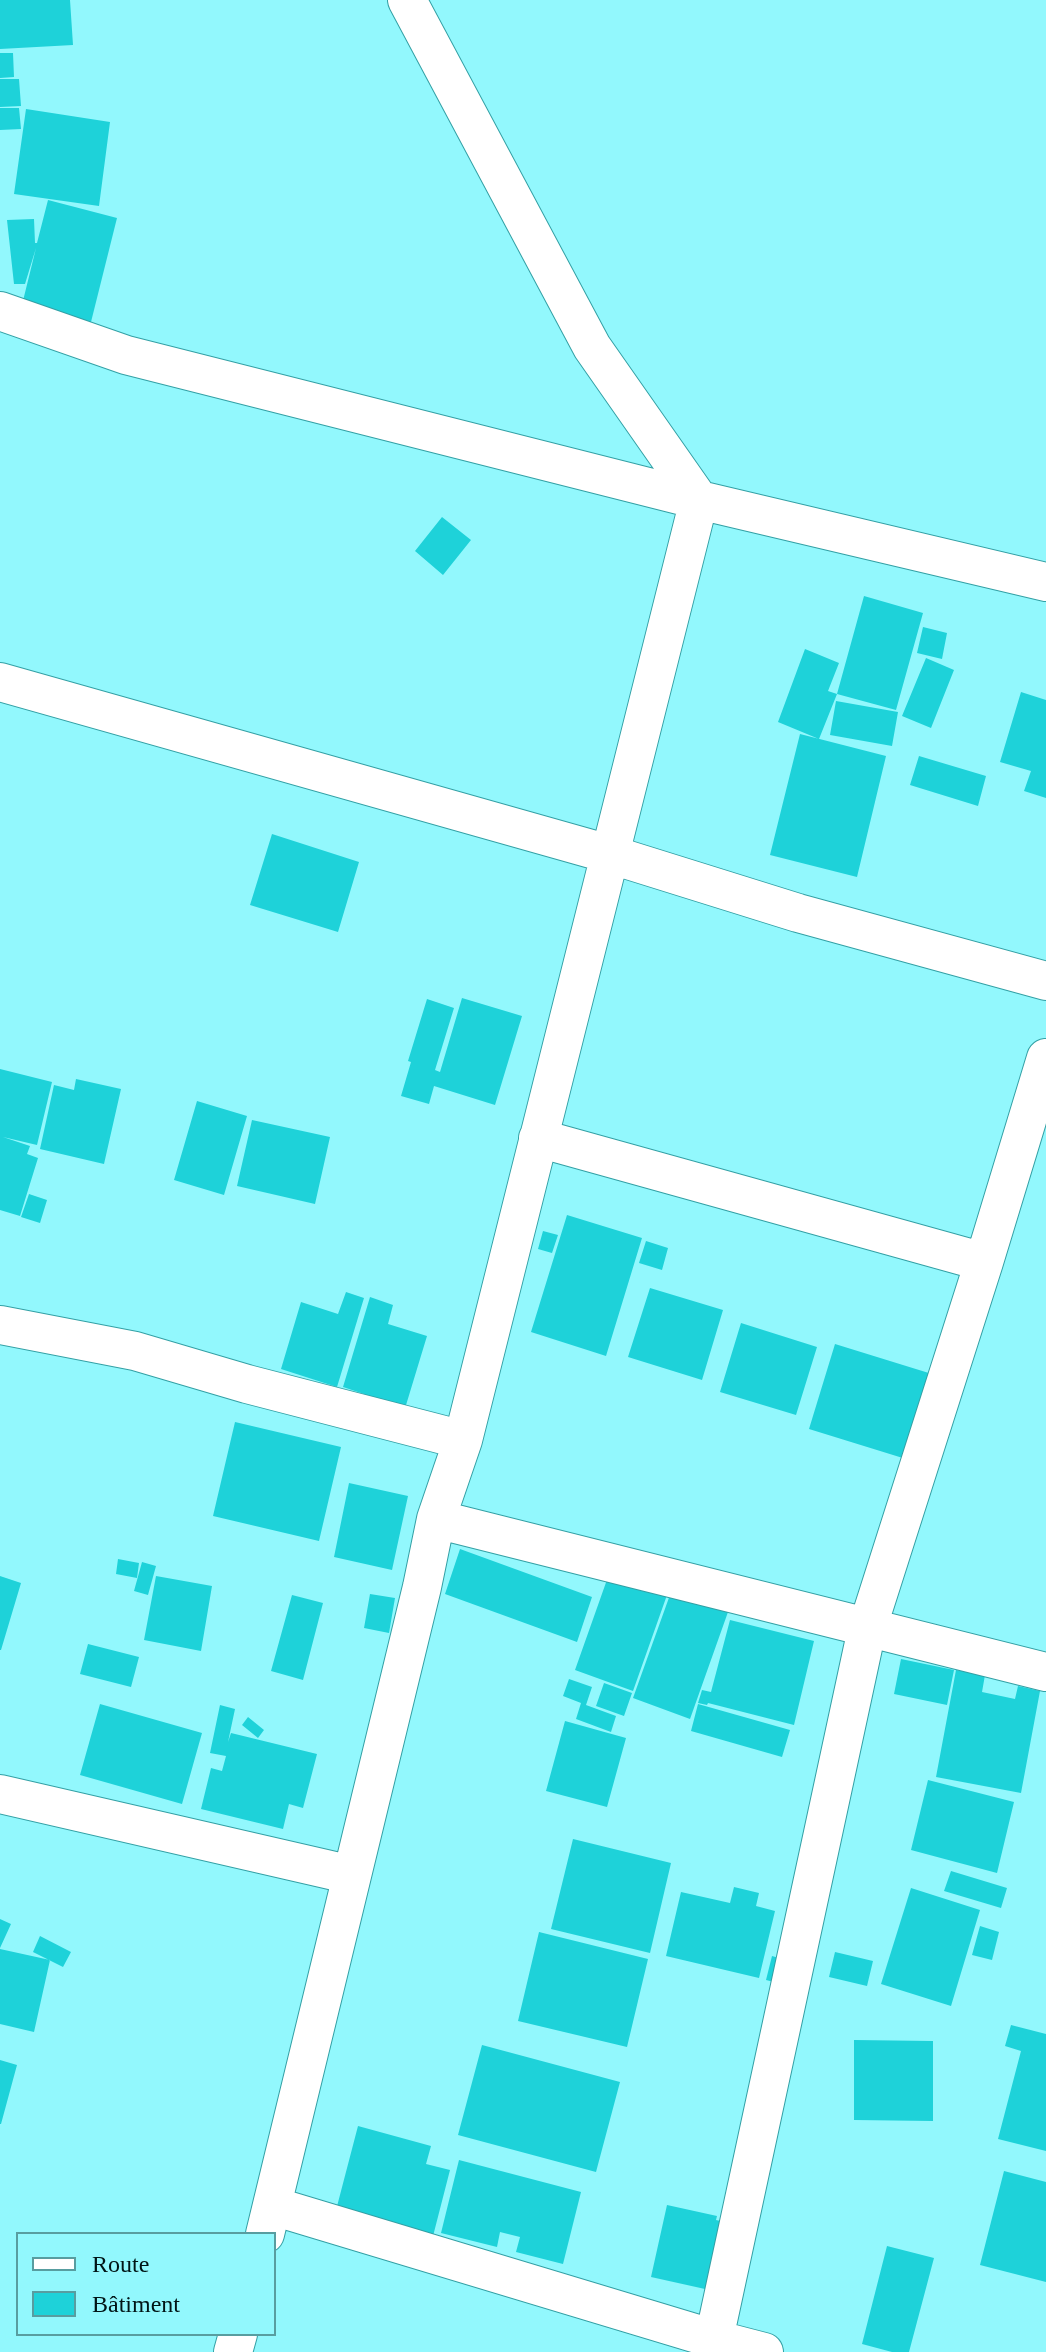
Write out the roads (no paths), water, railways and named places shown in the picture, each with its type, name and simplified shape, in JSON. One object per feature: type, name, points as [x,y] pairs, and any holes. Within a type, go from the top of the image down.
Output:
[{"type":"street","points":[[407,0],[592,347],[699,500],[463,1440],[436,1519],[269,2220],[764,2352]]},
{"type":"street","points":[[0,311],[126,355],[699,500],[1046,582]]},
{"type":"street","points":[[0,682],[609,854],[798,913],[1046,981]]},
{"type":"street","points":[[714,2339],[867,1629],[1046,1058]]},
{"type":"street","points":[[538,1138],[984,1262]]},
{"type":"street","points":[[0,1325],[135,1351],[247,1384],[463,1440]]},
{"type":"street","points":[[436,1519],[1046,1672]]},
{"type":"street","points":[[0,1794],[352,1875]]}]
